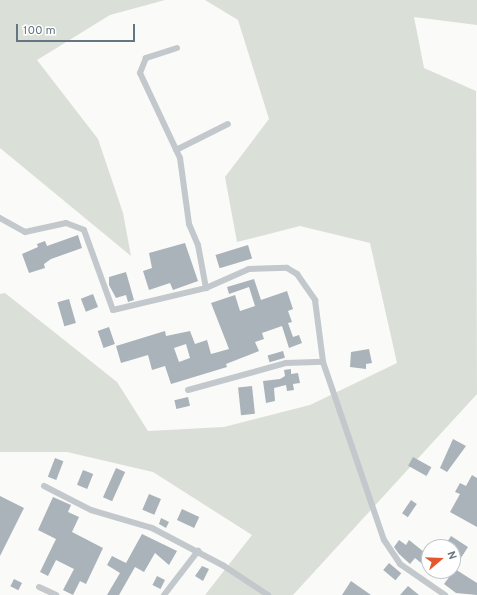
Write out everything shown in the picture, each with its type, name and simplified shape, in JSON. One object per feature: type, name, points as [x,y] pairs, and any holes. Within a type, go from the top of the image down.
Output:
[{"type":"street","points":[[177,48],[146,58],[140,73],[176,150],[189,224],[198,245],[206,288]]},
{"type":"street","points":[[176,150],[228,124]]},
{"type":"street","points":[[0,218],[25,232],[66,223],[84,230],[113,310],[206,288],[249,269],[292,269],[308,286],[315,300],[323,362],[384,540],[400,564],[445,595]]},
{"type":"street","points":[[188,390],[286,363],[323,362]]},
{"type":"street","points":[[44,486],[92,510],[152,528],[198,552],[268,595]]},
{"type":"street","points":[[164,595],[198,552]]},
{"type":"street","points":[[39,587],[56,595]]},
{"type":"shaded area","points":[[0,0],[165,0],[110,15],[37,60],[98,139],[123,213],[131,256],[0,148]]},
{"type":"shaded area","points":[[205,0],[477,0],[477,25],[414,17],[424,68],[476,91],[477,394],[293,595],[205,595],[252,535],[153,472],[67,452],[0,452],[0,294],[5,293],[117,382],[148,431],[224,427],[310,405],[397,363],[370,243],[300,226],[237,242],[225,177],[269,119],[238,20]]},
{"type":"building","points":[[78,235],[82,248],[51,259],[44,264],[45,268],[29,273],[22,254],[38,247],[37,244],[45,241],[47,246]]},
{"type":"building","points":[[185,243],[198,281],[173,290],[170,283],[149,290],[143,271],[152,268],[149,253]]},
{"type":"building","points":[[248,245],[252,258],[220,268],[215,255]]},
{"type":"building","points":[[126,272],[134,300],[128,302],[126,295],[116,298],[109,285],[109,277]]},
{"type":"building","points":[[254,279],[261,300],[287,291],[293,309],[288,311],[292,322],[288,323],[293,337],[299,335],[302,343],[289,348],[282,326],[262,333],[264,339],[255,342],[259,351],[226,364],[227,367],[171,384],[165,366],[152,370],[148,355],[121,363],[116,346],[165,331],[166,336],[190,331],[195,344],[207,340],[211,354],[229,349],[211,303],[235,295],[240,311],[255,306],[249,287],[229,294],[227,287]],"holes":[[[186,344],[190,358],[179,362],[174,348]]]},
{"type":"building","points":[[93,294],[98,307],[86,312],[81,299]]},
{"type":"building","points":[[69,299],[76,323],[64,326],[57,302]]},
{"type":"building","points":[[109,327],[115,344],[104,348],[98,331]]},
{"type":"building","points":[[369,349],[372,363],[366,364],[366,369],[350,367],[351,352]]},
{"type":"building","points":[[283,351],[285,358],[270,362],[268,355]]},
{"type":"building","points":[[291,369],[291,374],[298,373],[300,383],[293,384],[294,390],[287,391],[286,385],[274,388],[275,401],[266,403],[263,381],[280,379],[285,376],[284,370]]},
{"type":"building","points":[[252,386],[255,414],[241,415],[238,387]]},
{"type":"building","points":[[188,397],[190,406],[176,409],[174,400]]},
{"type":"building","points":[[453,439],[466,446],[447,472],[440,468]]},
{"type":"building","points":[[413,457],[431,467],[427,476],[408,466]]},
{"type":"building","points":[[55,458],[63,461],[56,480],[48,477]]},
{"type":"building","points":[[116,468],[125,472],[112,501],[103,497]]},
{"type":"building","points":[[83,470],[93,474],[87,489],[77,485]]},
{"type":"building","points":[[472,475],[477,478],[477,527],[450,512],[460,494],[455,492],[460,483],[466,486]]},
{"type":"building","points":[[149,494],[161,499],[154,515],[142,510]]},
{"type":"building","points":[[0,496],[24,508],[0,556]]},
{"type":"building","points":[[53,497],[71,505],[68,512],[79,517],[72,532],[103,548],[86,584],[80,581],[73,595],[63,590],[74,569],[56,560],[48,576],[40,572],[56,539],[38,530]]},
{"type":"building","points":[[411,500],[417,504],[408,517],[402,513]]},
{"type":"building","points":[[182,509],[199,517],[194,528],[177,520]]},
{"type":"building","points":[[161,518],[169,522],[166,528],[159,524]]},
{"type":"building","points":[[142,534],[177,551],[169,565],[155,553],[144,572],[135,567],[119,595],[107,595],[120,573],[107,565],[112,556],[126,563]]},
{"type":"building","points":[[399,540],[406,545],[409,540],[421,550],[421,563],[415,558],[410,564],[394,547]]},
{"type":"building","points":[[461,542],[468,547],[461,558]]},
{"type":"building","points":[[389,563],[401,573],[395,580],[383,570]]},
{"type":"building","points":[[202,566],[209,569],[203,581],[195,576]]},
{"type":"building","points":[[461,573],[477,583],[477,595],[456,593],[444,584],[448,579],[461,579]]},
{"type":"building","points":[[157,576],[165,580],[160,589],[152,585]]},
{"type":"building","points":[[14,579],[22,583],[18,590],[10,586]]},
{"type":"building","points":[[351,581],[371,595],[342,595]]},
{"type":"building","points":[[408,586],[419,595],[400,595]]}]
